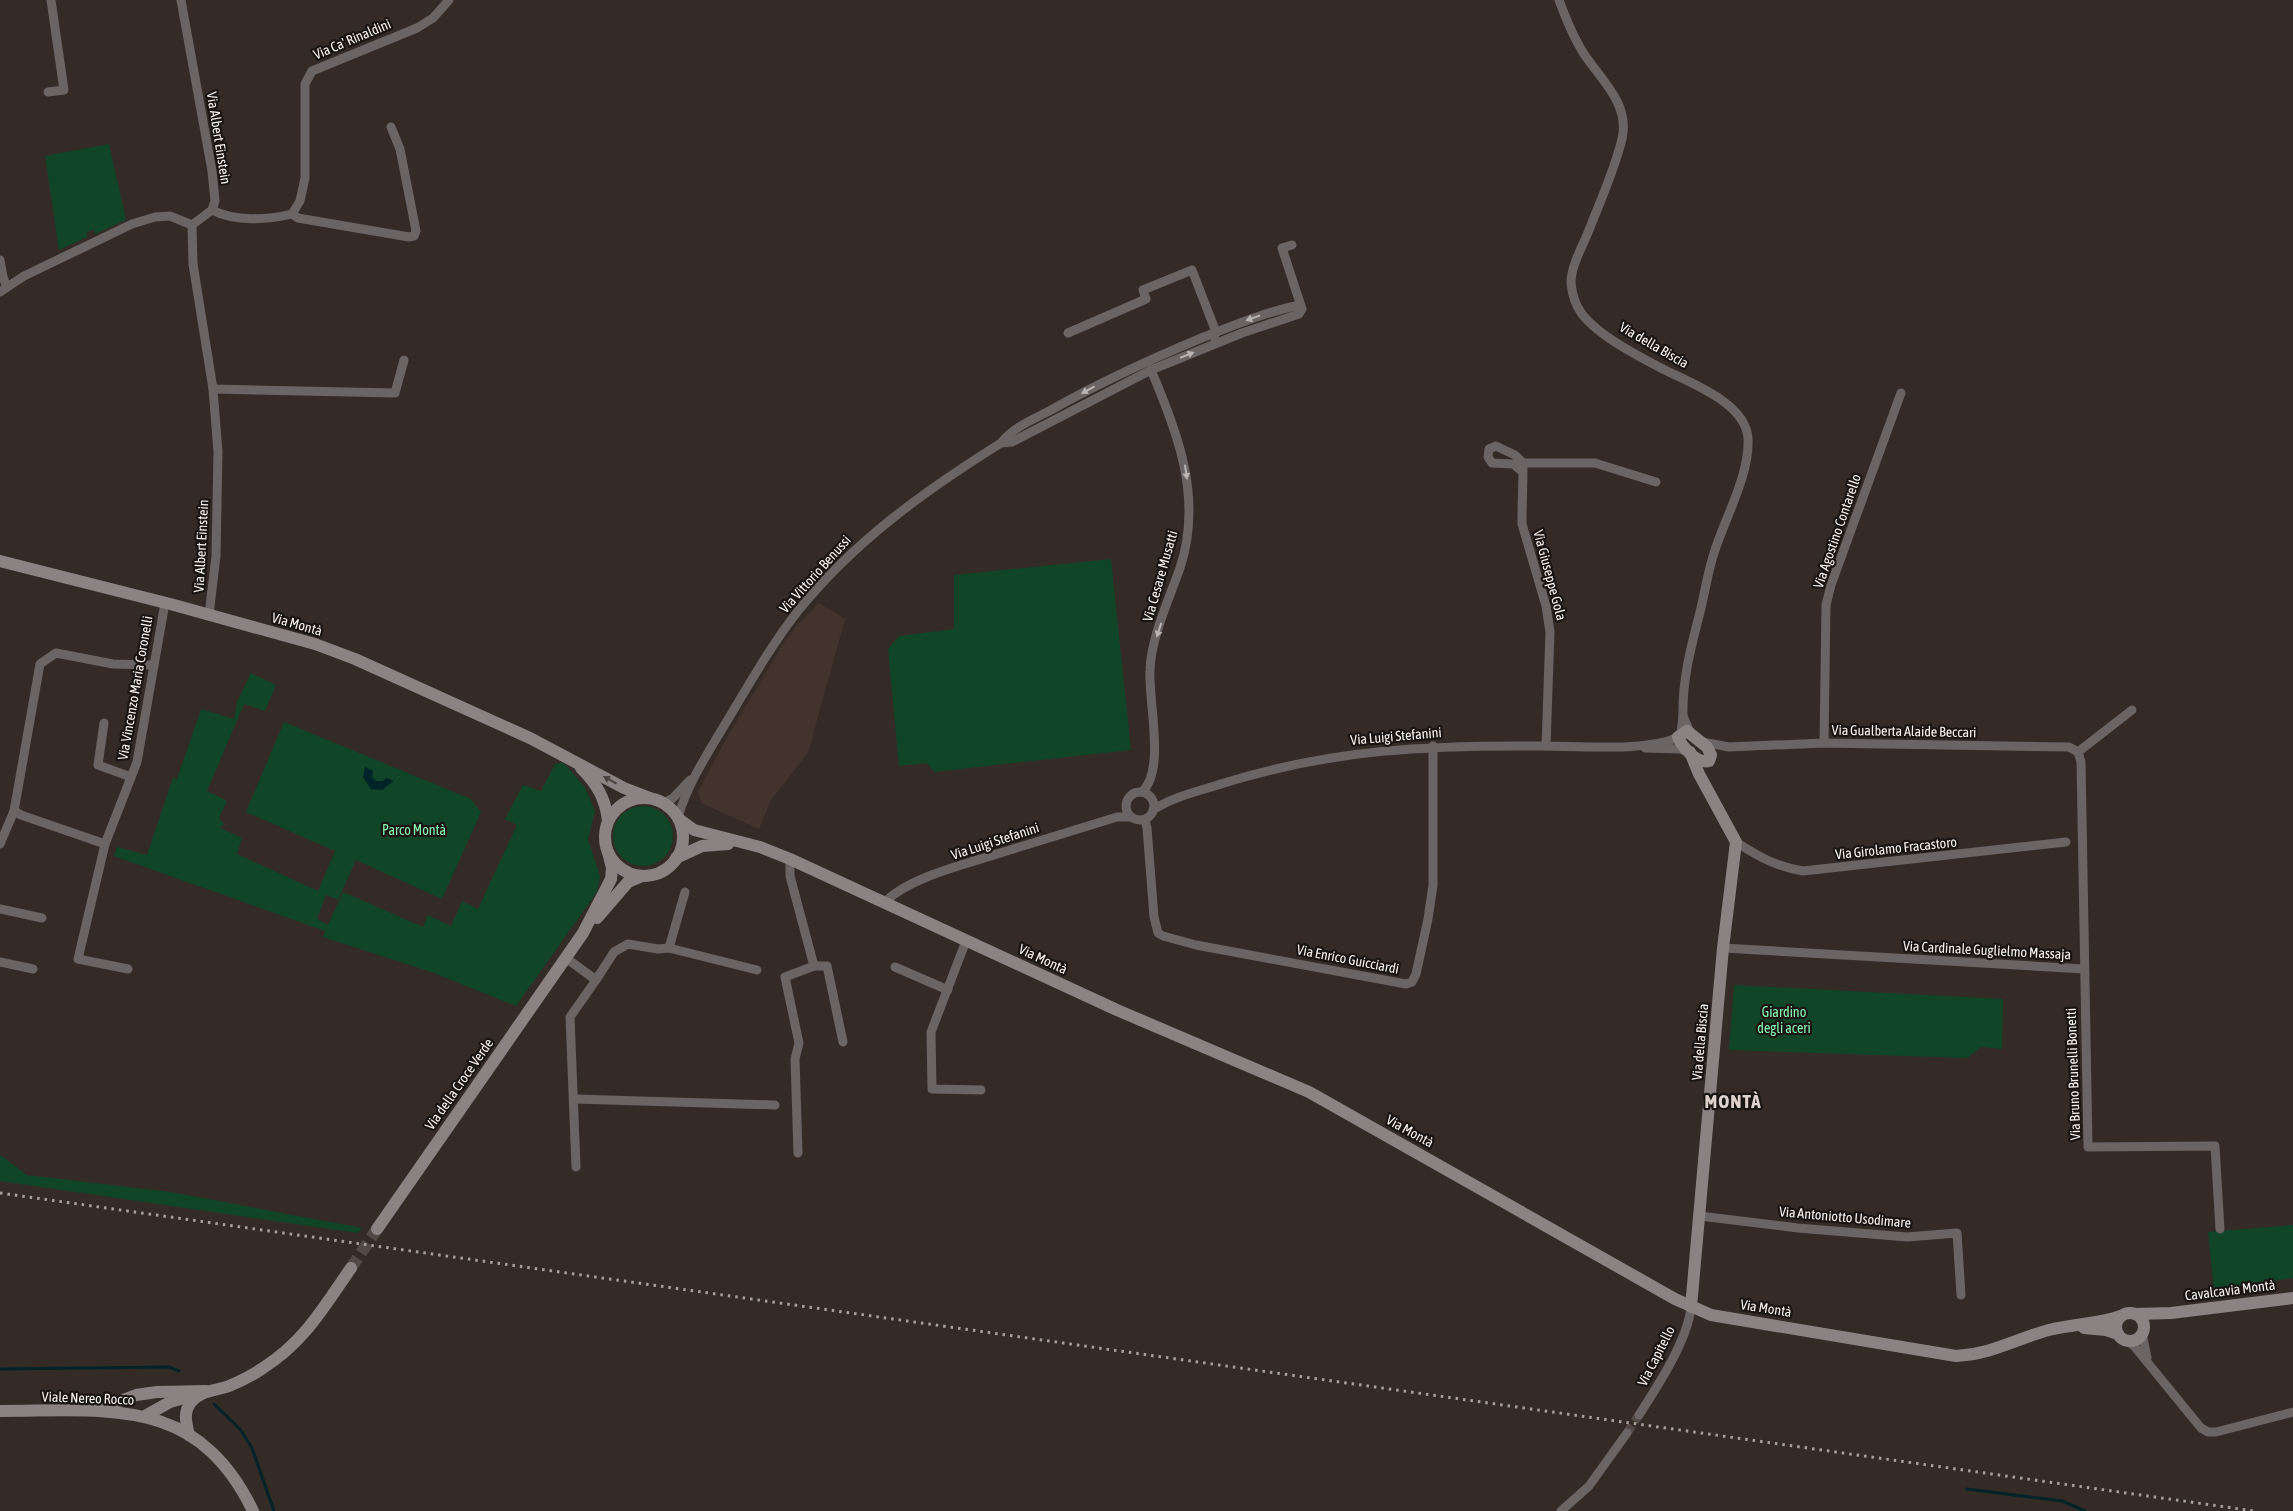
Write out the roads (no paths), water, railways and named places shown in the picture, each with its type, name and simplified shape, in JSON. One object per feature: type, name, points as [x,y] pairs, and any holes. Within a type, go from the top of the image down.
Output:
[{"type":"main road","name":"Via Montà","points":[[0,561],[315,644],[355,659],[571,758],[617,784],[664,803],[678,818],[694,830],[754,845],[790,859],[1117,1010],[1309,1092],[1691,1307],[1711,1315],[1956,1356],[1976,1354],[2012,1344],[2049,1330],[2121,1316]]},
{"type":"main road","name":"Via della Biscia","points":[[1707,787],[1706,772],[1710,759],[1709,749],[1702,742],[1683,734],[1681,744],[1702,762],[1710,759]]},
{"type":"main road","name":"Via della Biscia","points":[[1690,752],[1736,842],[1723,948],[1691,1307]]},
{"type":"main road","name":"Via Montà","points":[[571,758],[600,790],[608,820],[605,836],[608,852]]},
{"type":"main road","points":[[608,820],[614,812],[630,800],[650,798]]},
{"type":"main road","points":[[676,858],[683,839],[678,818]]},
{"type":"main road","name":"Via Montà","points":[[642,876],[655,874],[667,868],[676,858],[702,846],[717,843],[754,845]]},
{"type":"main road","points":[[608,852],[618,866],[625,871],[642,876]]},
{"type":"main road","name":"Via della Croce Verde","points":[[377,1228],[583,933],[611,879],[612,868],[608,852]]},
{"type":"main road","name":"Via della Croce Verde","points":[[583,933],[628,882],[642,876]]},
{"type":"main road","points":[[157,1392],[146,1401],[144,1407],[145,1416],[170,1402],[241,1381],[285,1353],[304,1336],[351,1268]]},
{"type":"main road","name":"Cavalcavia Montà","points":[[2134,1314],[2171,1313],[2293,1298]]},
{"type":"main road","name":"Cavalcavia Montà","points":[[2143,1331],[2171,1313]]},
{"type":"main road","points":[[2134,1314],[2142,1319],[2143,1331],[2136,1339],[2123,1337],[2117,1322],[2121,1316],[2134,1314]]},
{"type":"main road","name":"Via Montà","points":[[2066,1327],[2106,1330],[2123,1337]]},
{"type":"main road","points":[[94,1411],[122,1398],[157,1392],[203,1393]]},
{"type":"main road","points":[[189,1434],[185,1422],[186,1412],[190,1403],[203,1393]]},
{"type":"main road","name":"Viale Nereo Rocco","points":[[0,1411],[94,1411],[145,1416],[189,1434],[228,1469],[242,1489],[253,1511]]},
{"type":"street","points":[[48,92],[64,90],[51,0]]},
{"type":"street","name":"Via Albert Einstein","points":[[181,0],[212,171],[215,201],[212,210]]},
{"type":"street","name":"Via Ca' Rinaldini","points":[[292,214],[300,201],[305,178],[305,84],[312,71],[417,28],[434,18],[449,0]]},
{"type":"street","name":"Via della Biscia","points":[[1559,0],[1576,39],[1617,100],[1624,125],[1622,140],[1576,262],[1571,281],[1574,298],[1582,314],[1598,330],[1658,366],[1723,401],[1741,419],[1748,434],[1748,452],[1744,470],[1714,552],[1690,651],[1684,679],[1683,734]]},
{"type":"street","points":[[0,260],[4,290],[24,276],[132,224],[155,217],[170,216],[192,225],[212,210],[222,214],[255,219],[277,218],[292,214],[298,218],[409,237],[414,236],[416,231],[400,149],[390,127]]},
{"type":"street","name":"Via Albert Einstein","points":[[192,225],[193,264],[213,389],[218,443],[216,556],[209,615]]},
{"type":"street","points":[[1292,245],[1282,248],[1301,307]]},
{"type":"street","points":[[1068,332],[1146,299],[1143,290],[1192,270],[1216,332],[1214,338],[1209,341],[1206,347]]},
{"type":"street","name":"Via Vittorio Benussi","points":[[678,818],[699,770],[778,638],[798,611],[832,573],[877,530],[939,483],[1001,443],[1008,434],[1110,378],[1169,351],[1264,314],[1301,307],[1299,314],[1295,316],[1242,333],[1150,370],[1012,442],[1001,443]]},
{"type":"street","name":"Via Vittorio Benussi","points":[[1216,332],[1224,335],[1232,331],[1242,333]]},
{"type":"street","name":"Via Vittorio Benussi","points":[[1110,378],[1123,378],[1139,370],[1150,370],[1169,351]]},
{"type":"street","points":[[213,389],[395,393],[404,360]]},
{"type":"street","name":"Via Cesare Musatti","points":[[1146,794],[1152,773],[1154,716],[1150,663],[1183,557],[1188,528],[1188,490],[1184,463],[1174,425],[1150,370]]},
{"type":"street","name":"Via Agostino Contarello","points":[[1824,743],[1826,604],[1833,580],[1902,393]]},
{"type":"street","name":"Via Giuseppe Gola","points":[[1546,746],[1550,632],[1546,606],[1522,524],[1523,468],[1596,463],[1656,482]]},
{"type":"street","name":"Via Vincenzo Maria Coronelli","points":[[128,969],[78,959],[105,844],[137,762],[165,603]]},
{"type":"street","points":[[1,844],[14,811],[40,664],[56,653],[113,664],[153,665]]},
{"type":"street","points":[[2078,752],[2132,710]]},
{"type":"street","name":"Via Vincenzo Maria Coronelli","points":[[104,723],[98,764],[131,777]]},
{"type":"street","name":"Via Luigi Stefanini","points":[[1625,746],[1660,742],[1683,734]]},
{"type":"street","name":"Via Gualberta Alaide Beccari","points":[[1702,742],[1729,747],[1824,743],[2069,747],[2078,752]]},
{"type":"street","name":"Via Luigi Stefanini","points":[[885,902],[903,889],[936,875],[1117,816],[1140,821],[1145,820],[1152,814],[1153,810],[1174,798],[1269,769],[1304,761],[1433,746],[1625,746],[1680,749],[1690,752]]},
{"type":"street","name":"Via Enrico Guicciardi","points":[[1145,820],[1154,917],[1158,933],[1196,945],[1406,984],[1412,982],[1416,974],[1433,885],[1433,746]]},
{"type":"street","name":"Via Gualberta Alaide Beccari","points":[[1710,759],[1729,747]]},
{"type":"street","name":"Via Cardinale Guglielmo Massaja","points":[[1723,948],[2084,969],[2081,762],[2078,752]]},
{"type":"street","name":"Via Vittorio Benussi","points":[[664,803],[673,798],[699,770]]},
{"type":"street","points":[[1146,794],[1154,803],[1153,810]]},
{"type":"street","name":"Via Luigi Stefanini","points":[[1117,816],[1125,808],[1129,797],[1146,794],[1158,798],[1174,798]]},
{"type":"street","points":[[1125,808],[1132,818]]},
{"type":"street","points":[[14,811],[105,844]]},
{"type":"street","name":"Via Girolamo Fracastoro","points":[[1736,842],[1766,861],[1803,871],[2066,842]]},
{"type":"street","points":[[790,859],[790,876],[814,966]]},
{"type":"street","points":[[669,948],[685,892]]},
{"type":"street","points":[[0,909],[42,918]]},
{"type":"street","points":[[966,941],[931,1032],[932,1090],[981,1090]]},
{"type":"street","points":[[576,1168],[575,1099],[570,1017],[614,952],[628,944],[658,949],[669,948],[757,970]]},
{"type":"street","points":[[566,958],[596,980]]},
{"type":"street","points":[[0,962],[32,968]]},
{"type":"street","points":[[798,1153],[794,1059],[799,1042],[785,977],[814,966],[827,966],[843,1042]]},
{"type":"street","points":[[895,967],[948,990]]},
{"type":"street","name":"Via Bruno Brunelli Bonetti","points":[[2084,969],[2088,1148],[2215,1146],[2220,1229]]},
{"type":"street","points":[[575,1099],[775,1105]]},
{"type":"street","name":"Via Antoniotto Usodimare","points":[[1700,1216],[1798,1228],[1907,1237],[1957,1233],[1961,1295]]},
{"type":"street","name":"Via Capitello","points":[[1639,1415],[1660,1383],[1676,1351],[1691,1314],[1691,1307]]},
{"type":"street","points":[[2143,1331],[2148,1364]]},
{"type":"street","points":[[2123,1337],[2148,1364],[2194,1421],[2208,1432],[2216,1432],[2293,1412]]},
{"type":"street","points":[[1561,1511],[1578,1498],[1589,1486],[1627,1433]]},
{"type":"water","points":[[365,767],[373,771],[372,777],[376,781],[383,781],[386,778],[394,781],[382,790],[371,789],[363,777]]},
{"type":"waterway","points":[[0,1369],[169,1367],[179,1371]]},
{"type":"waterway","points":[[214,1404],[240,1429],[252,1448],[274,1511]]},
{"type":"waterway","points":[[1967,1489],[2062,1501],[2085,1511]]},
{"type":"tunnel","points":[[351,1268],[377,1229]]},
{"type":"tunnel","points":[[1627,1433],[1639,1415]]},
{"type":"railway","points":[[0,1193],[2254,1511]]},
{"type":"district","name":"MONTÀ","points":[[1733,1101]]},
{"type":"park label","name":"Parco Montà","points":[[414,830]]},
{"type":"park label","name":"Giardino degli aceri","points":[[1784,1020]]}]
